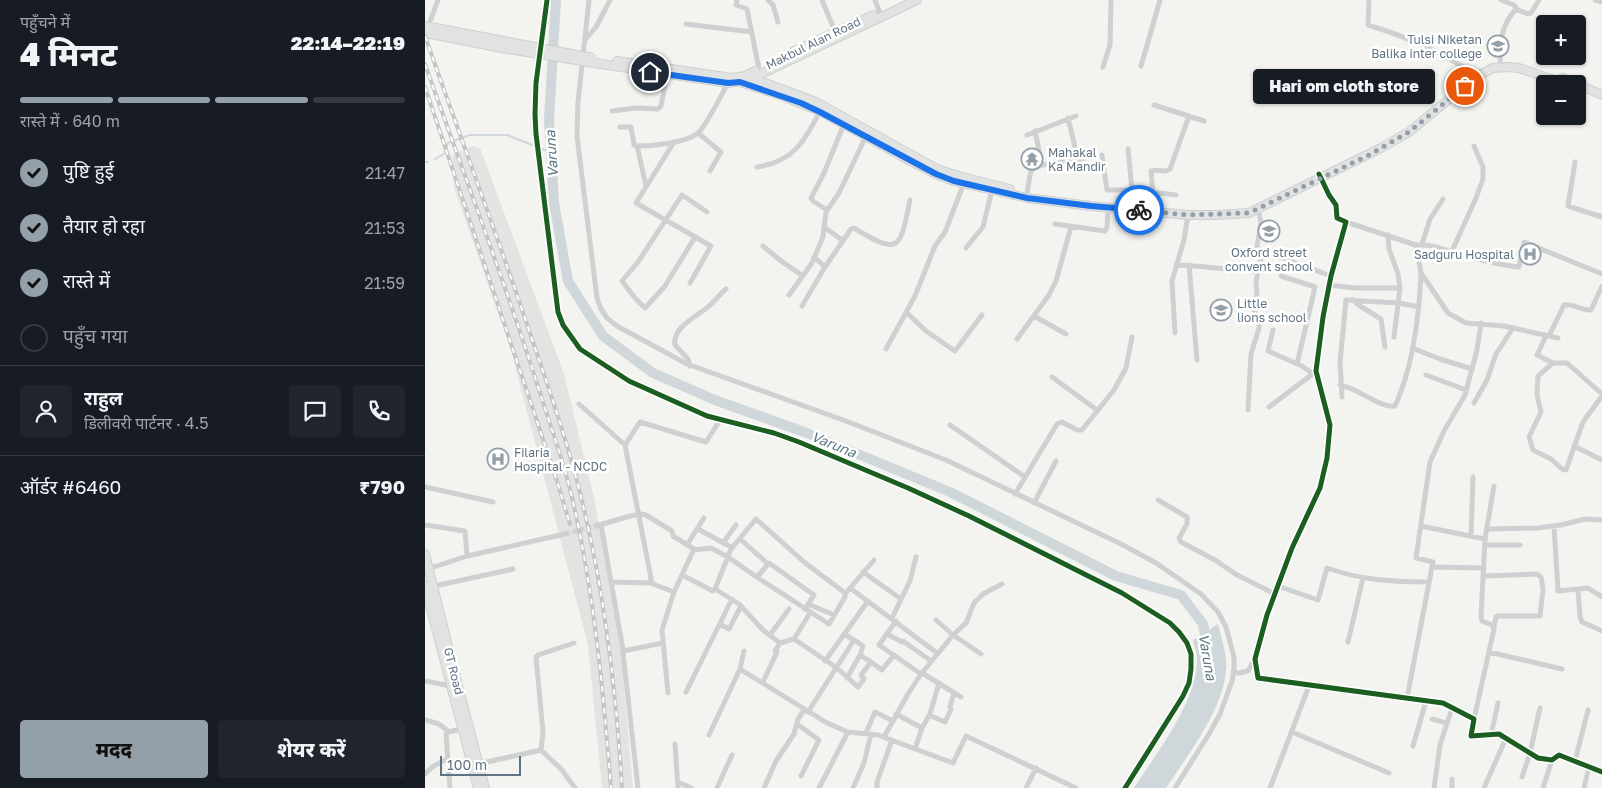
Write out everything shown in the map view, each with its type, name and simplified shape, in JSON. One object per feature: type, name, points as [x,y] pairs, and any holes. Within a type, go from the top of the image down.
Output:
[{"type":"highway","name":"Makbul Alan Road","points":[[880,14],[903,0]]},
{"type":"highway","name":"Makbul Alan Road","points":[[602,62],[732,78],[745,76],[880,14],[917,0]]},
{"type":"highway","points":[[426,29],[602,62]]},
{"type":"highway","name":"Makbul Alan Road","points":[[602,62],[728,83],[740,82],[752,78],[836,34]]},
{"type":"highway","points":[[1235,214],[1381,148],[1409,132],[1476,77],[1500,64],[1541,75]]},
{"type":"highway","points":[[740,82],[780,95],[820,112],[936,174],[964,183],[1027,198],[1188,215],[1249,213],[1258,209],[1407,128],[1473,74],[1485,67],[1500,64],[1526,66],[1552,75]]},
{"type":"highway","points":[[752,78],[816,102],[909,155],[942,171],[1027,192],[1090,202],[1104,207]]},
{"type":"highway","points":[[1586,88],[1602,94]]},
{"type":"highway","points":[[1586,93],[1602,99]]},
{"type":"highway","name":"GT Road","points":[[425,554],[428,587],[478,764],[481,785]]},
{"type":"highway","name":"GT Road","points":[[444,645],[451,686],[462,729],[481,785]]},
{"type":"street","points":[[426,29],[438,0]]},
{"type":"street","points":[[547,0],[536,83],[536,134],[559,312],[563,325],[580,349],[622,377],[707,416],[761,429],[799,442],[969,516],[1122,593],[1170,623],[1183,638],[1191,654],[1189,683],[1183,696],[1125,788]]},
{"type":"street","points":[[589,0],[578,102],[577,136],[597,298],[607,318],[617,326],[690,366],[888,437],[970,471],[1123,545],[1156,563],[1201,594],[1218,612],[1226,627],[1234,657],[1233,672],[1229,690],[1220,714],[1175,788]]},
{"type":"street","points":[[585,41],[596,27],[610,0]]},
{"type":"street","points":[[737,0],[736,5],[747,9],[759,69]]},
{"type":"street","points":[[768,0],[773,5],[779,22]]},
{"type":"street","points":[[822,0],[836,34]]},
{"type":"street","points":[[875,0],[880,14]]},
{"type":"street","points":[[1103,67],[1110,44],[1111,0]]},
{"type":"street","points":[[1141,66],[1160,0]]},
{"type":"street","points":[[1369,0],[1367,24],[1414,41],[1473,74]]},
{"type":"street","points":[[1501,0],[1528,14],[1531,13],[1539,0]]},
{"type":"street","points":[[1595,0],[1602,2]]},
{"type":"street","points":[[1500,64],[1502,30],[1505,22],[1517,9]]},
{"type":"street","points":[[686,24],[752,32]]},
{"type":"street","points":[[612,111],[636,108],[658,109],[661,106],[667,74]]},
{"type":"street","points":[[637,146],[675,142],[698,133],[719,101],[728,83]]},
{"type":"street","points":[[1154,105],[1204,121]]},
{"type":"street","points":[[757,167],[773,164],[798,148],[805,140],[820,112]]},
{"type":"street","points":[[1027,134],[1076,116]]},
{"type":"street","points":[[1153,192],[1151,170],[1165,171],[1170,169],[1189,116]]},
{"type":"street","points":[[1068,118],[1078,159]]},
{"type":"street","points":[[827,210],[811,198],[824,173],[844,124]]},
{"type":"street","points":[[620,127],[631,127],[634,145],[637,146],[646,186]]},
{"type":"street","points":[[1035,131],[1042,165]]},
{"type":"street","points":[[698,133],[721,152],[710,171]]},
{"type":"street","points":[[789,295],[814,258],[823,238],[827,210],[840,191],[866,136]]},
{"type":"street","points":[[675,142],[636,203],[711,246],[691,283]]},
{"type":"street","points":[[1452,251],[1483,179],[1483,167],[1474,146]]},
{"type":"street","points":[[1128,149],[1137,210]]},
{"type":"street","points":[[1102,155],[1107,190],[1135,190],[1176,195]]},
{"type":"street","points":[[1027,192],[1031,170],[1042,165],[1085,158]]},
{"type":"street","points":[[1575,162],[1568,205],[1602,216]]},
{"type":"street","points":[[1320,175],[1336,206],[1337,218],[1346,222],[1419,245],[1437,246],[1501,266],[1519,267],[1524,242],[1602,274]]},
{"type":"street","points":[[886,350],[915,296],[935,246],[945,232],[964,183]]},
{"type":"street","points":[[966,248],[983,226],[992,190]]},
{"type":"street","points":[[695,237],[665,286],[645,308],[622,281],[638,262],[681,195],[707,212]]},
{"type":"street","points":[[1340,385],[1353,388],[1378,402],[1394,406],[1406,376],[1419,307],[1421,274],[1419,245],[1430,219],[1443,199]]},
{"type":"street","points":[[802,306],[842,240],[853,228],[881,243],[897,243],[902,235],[909,200]]},
{"type":"street","points":[[1055,224],[1105,231],[1107,227],[1104,207]]},
{"type":"street","points":[[1248,410],[1251,354],[1259,328],[1259,322],[1254,310],[1262,253],[1257,247],[1261,222],[1258,209]]},
{"type":"street","points":[[1175,333],[1172,288],[1188,215]]},
{"type":"street","points":[[1233,672],[1248,671],[1255,659],[1267,615],[1292,548],[1320,488],[1327,458],[1329,425],[1314,372],[1329,285],[1346,222]]},
{"type":"street","points":[[824,227],[842,240]]},
{"type":"street","points":[[1017,339],[1049,295],[1056,280],[1071,227]]},
{"type":"street","points":[[1387,235],[1401,288],[1394,337]]},
{"type":"street","points":[[763,246],[803,276]]},
{"type":"street","points":[[1277,256],[1331,276]]},
{"type":"street","points":[[814,258],[825,267]]},
{"type":"street","points":[[1176,265],[1258,271]]},
{"type":"street","points":[[1189,266],[1197,360]]},
{"type":"street","points":[[1421,274],[1448,313],[1466,322],[1513,328],[1558,338]]},
{"type":"street","points":[[1281,276],[1315,288],[1297,364]]},
{"type":"street","points":[[1329,285],[1355,288],[1401,288]]},
{"type":"street","points":[[1553,362],[1537,376],[1537,395],[1541,412],[1530,431],[1528,440],[1535,452],[1554,461],[1564,470],[1567,467],[1585,418],[1602,395],[1567,363],[1553,362],[1537,355],[1564,305],[1569,304],[1591,310],[1602,286]]},
{"type":"street","points":[[690,366],[688,359],[675,345],[676,334],[712,304],[726,289]]},
{"type":"street","points":[[1342,397],[1340,353],[1345,302],[1347,299],[1399,303],[1419,307]]},
{"type":"street","points":[[1353,300],[1359,306],[1381,319],[1385,347]]},
{"type":"street","points":[[906,312],[925,332],[955,351],[982,315]]},
{"type":"street","points":[[1034,316],[1066,334]]},
{"type":"street","points":[[1407,698],[1433,562],[1416,558],[1430,462],[1466,390],[1477,350],[1481,323]]},
{"type":"street","points":[[1474,402],[1487,380],[1496,354],[1513,328]]},
{"type":"street","points":[[1273,330],[1269,351],[1314,372]]},
{"type":"street","points":[[1015,494],[1058,423],[1062,422],[1080,431],[1113,390],[1127,368],[1132,337]]},
{"type":"street","points":[[1412,348],[1472,369]]},
{"type":"street","points":[[1269,407],[1314,372]]},
{"type":"street","points":[[1426,375],[1466,390]]},
{"type":"street","points":[[1052,377],[1097,410]]},
{"type":"street","points":[[1597,390],[1602,384]]},
{"type":"street","points":[[579,404],[625,445],[651,581],[653,584],[674,592]]},
{"type":"street","points":[[625,445],[640,422],[706,442],[720,420]]},
{"type":"street","points":[[950,425],[1025,477]]},
{"type":"street","points":[[1574,446],[1602,460]]},
{"type":"street","points":[[1034,503],[1056,461]]},
{"type":"street","points":[[1471,536],[1473,477]]},
{"type":"street","points":[[1494,486],[1485,542],[1481,620],[1494,626]]},
{"type":"street","points":[[425,487],[493,502]]},
{"type":"street","points":[[1158,500],[1187,517],[1187,524],[1179,538],[1181,542],[1215,560],[1237,575],[1275,594]]},
{"type":"street","points":[[638,788],[623,652],[599,525],[639,514],[646,515],[672,531],[673,536],[693,550],[711,548],[728,557],[829,624],[845,597],[845,593],[874,560]]},
{"type":"street","points":[[687,545],[704,518]]},
{"type":"street","points":[[682,575],[713,591],[731,550],[756,519],[804,562],[845,593]]},
{"type":"street","points":[[1487,529],[1520,529],[1554,526],[1585,519],[1602,520]]},
{"type":"street","points":[[723,543],[736,524]]},
{"type":"street","points":[[425,525],[465,531],[467,556]]},
{"type":"street","points":[[1421,526],[1471,536],[1485,542],[1520,545]]},
{"type":"street","points":[[1554,526],[1557,590],[1590,588],[1602,597]]},
{"type":"street","points":[[698,530],[731,547],[731,550]]},
{"type":"street","points":[[427,569],[467,556],[565,534]]},
{"type":"street","points":[[740,539],[768,564],[813,595],[805,609]]},
{"type":"street","points":[[669,693],[662,630],[674,592],[693,550]]},
{"type":"street","points":[[916,557],[910,581],[894,620],[879,645],[961,697]]},
{"type":"street","points":[[757,577],[768,564]]},
{"type":"street","points":[[1432,567],[1484,568]]},
{"type":"street","points":[[1278,586],[1318,600],[1327,568],[1363,578],[1391,582],[1429,582]]},
{"type":"street","points":[[428,587],[513,569]]},
{"type":"street","points":[[863,572],[901,600]]},
{"type":"street","points":[[1483,576],[1537,574],[1541,577],[1543,584],[1541,616],[1495,617],[1471,736],[1499,734],[1538,758],[1552,760]]},
{"type":"street","points":[[1347,642],[1363,578]]},
{"type":"street","points":[[611,582],[649,583],[651,581]]},
{"type":"street","points":[[884,737],[921,673],[953,635],[966,623],[978,598],[1002,584]]},
{"type":"street","points":[[715,588],[741,606],[780,643]]},
{"type":"street","points":[[850,588],[937,653]]},
{"type":"street","points":[[1578,589],[1582,622],[1602,631]]},
{"type":"street","points":[[686,692],[732,599]]},
{"type":"street","points":[[825,661],[868,600]]},
{"type":"street","points":[[808,604],[834,616]]},
{"type":"street","points":[[720,624],[729,628],[741,606]]},
{"type":"street","points":[[770,635],[789,609]]},
{"type":"street","points":[[794,640],[810,613]]},
{"type":"street","points":[[936,620],[953,635],[981,654]]},
{"type":"street","points":[[844,634],[863,646],[861,655],[847,678]]},
{"type":"street","points":[[887,634],[903,641],[931,661]]},
{"type":"street","points":[[763,682],[780,643],[794,640],[837,668],[858,687],[865,679],[861,676],[871,662]]},
{"type":"street","points":[[764,788],[777,761],[794,734],[797,724],[837,668],[854,640]]},
{"type":"street","points":[[541,750],[543,732],[536,658],[538,655],[574,643]]},
{"type":"street","points":[[623,652],[663,643]]},
{"type":"street","points":[[709,735],[740,669],[744,651]]},
{"type":"street","points":[[1489,652],[1562,669]]},
{"type":"street","points":[[861,655],[882,670],[893,655]]},
{"type":"street","points":[[1255,659],[1258,678],[1443,703],[1474,719]]},
{"type":"street","points":[[740,669],[806,711],[848,732],[869,733],[884,737],[953,763],[966,736],[1076,788]]},
{"type":"street","points":[[425,681],[451,686]]},
{"type":"street","points":[[915,749],[922,728],[929,715],[939,683]]},
{"type":"street","points":[[1270,788],[1309,686]]},
{"type":"street","points":[[929,715],[945,722],[951,709],[950,706],[954,693]]},
{"type":"street","points":[[1413,746],[1426,701]]},
{"type":"street","points":[[1491,734],[1498,703]]},
{"type":"street","points":[[1434,788],[1440,745],[1452,708]]},
{"type":"street","points":[[1522,777],[1530,753],[1540,708]]},
{"type":"street","points":[[1575,761],[1588,710]]},
{"type":"street","points":[[853,788],[864,763],[875,712],[893,721]]},
{"type":"street","points":[[896,714],[922,728]]},
{"type":"street","points":[[1432,719],[1446,723]]},
{"type":"street","points":[[425,720],[439,724],[449,732]]},
{"type":"street","points":[[797,724],[819,740],[801,776]]},
{"type":"street","points":[[449,732],[462,729]]},
{"type":"street","points":[[449,732],[446,738],[449,788]]},
{"type":"street","points":[[819,788],[848,732]]},
{"type":"street","points":[[1292,732],[1389,773]]},
{"type":"street","points":[[1484,788],[1506,738]]},
{"type":"street","points":[[877,788],[877,782],[892,740]]},
{"type":"street","points":[[675,744],[678,785],[691,788]]},
{"type":"street","points":[[478,764],[541,750]]},
{"type":"street","points":[[541,750],[562,770],[575,788]]},
{"type":"street","points":[[717,788],[732,754]]},
{"type":"street","points":[[1543,788],[1552,760],[1559,755],[1602,772]]},
{"type":"street","points":[[425,774],[432,767],[447,759]]},
{"type":"street","points":[[1584,788],[1589,767]]},
{"type":"street","points":[[1026,788],[1035,768]]},
{"type":"street","points":[[1452,779],[1452,788]]},
{"type":"shaded area","points":[[473,146],[480,148],[564,374],[594,498],[620,644],[633,788],[602,788],[588,645],[510,347],[454,188],[453,154]]},
{"type":"water","points":[[1218,624],[1226,661],[1221,694],[1214,711],[1166,788],[1134,788],[1164,743],[1191,692],[1197,659],[1193,640]]},
{"type":"waterway","name":"Varuna","points":[[556,0],[549,120],[554,203],[568,281],[603,336],[653,373],[715,400],[807,433],[950,492],[1116,576],[1181,595],[1203,624],[1207,645]]},
{"type":"waterway","points":[[435,159],[444,154],[448,143],[470,135],[507,135],[552,153]]},
{"type":"tunnel","points":[[565,534],[596,526]]},
{"type":"railway","points":[[425,36],[544,374],[563,431],[579,489],[588,526],[608,637],[622,788]]},
{"type":"railway","points":[[425,64],[514,312],[561,456],[571,493],[592,603],[611,788]]},
{"type":"railway","points":[[425,87],[570,524]]},
{"type":"cycle path","points":[[547,0],[536,83],[536,134],[558,312],[563,325],[580,349],[629,381],[707,416],[774,433],[799,442],[969,516],[1122,593],[1170,623],[1187,643],[1191,654],[1189,683],[1183,696],[1125,788]]},
{"type":"cycle path","points":[[1319,174],[1336,205],[1337,218],[1346,222],[1331,276],[1323,317],[1316,371],[1330,425],[1327,458],[1320,488],[1292,548],[1267,615],[1255,659],[1258,678],[1443,703],[1474,719],[1471,736],[1499,734],[1538,758],[1552,760],[1559,755],[1602,772]]},
{"type":"way so far","points":[[1139,210],[1188,215],[1249,213],[1369,155],[1409,132],[1441,108],[1465,86]]},
{"type":"place","name":"Tulsi Niketan Balika inter college","points":[[1498,46]]},
{"type":"place","name":"Hari om cloth store","points":[[1465,86]]},
{"type":"place","name":"Mahakal Ka Mandir","points":[[1032,159]]},
{"type":"place","name":"Oxford street convent school","points":[[1269,231]]},
{"type":"place","name":"Sadguru Hospital","points":[[1530,254]]},
{"type":"place","name":"Little lions school","points":[[1221,310]]},
{"type":"place","name":"Filaria Hospital - NCDC","points":[[498,459]]},
{"type":"route","points":[[650,72],[728,83],[740,82],[780,95],[820,112],[936,174],[954,181],[1027,198],[1139,210]]}]
